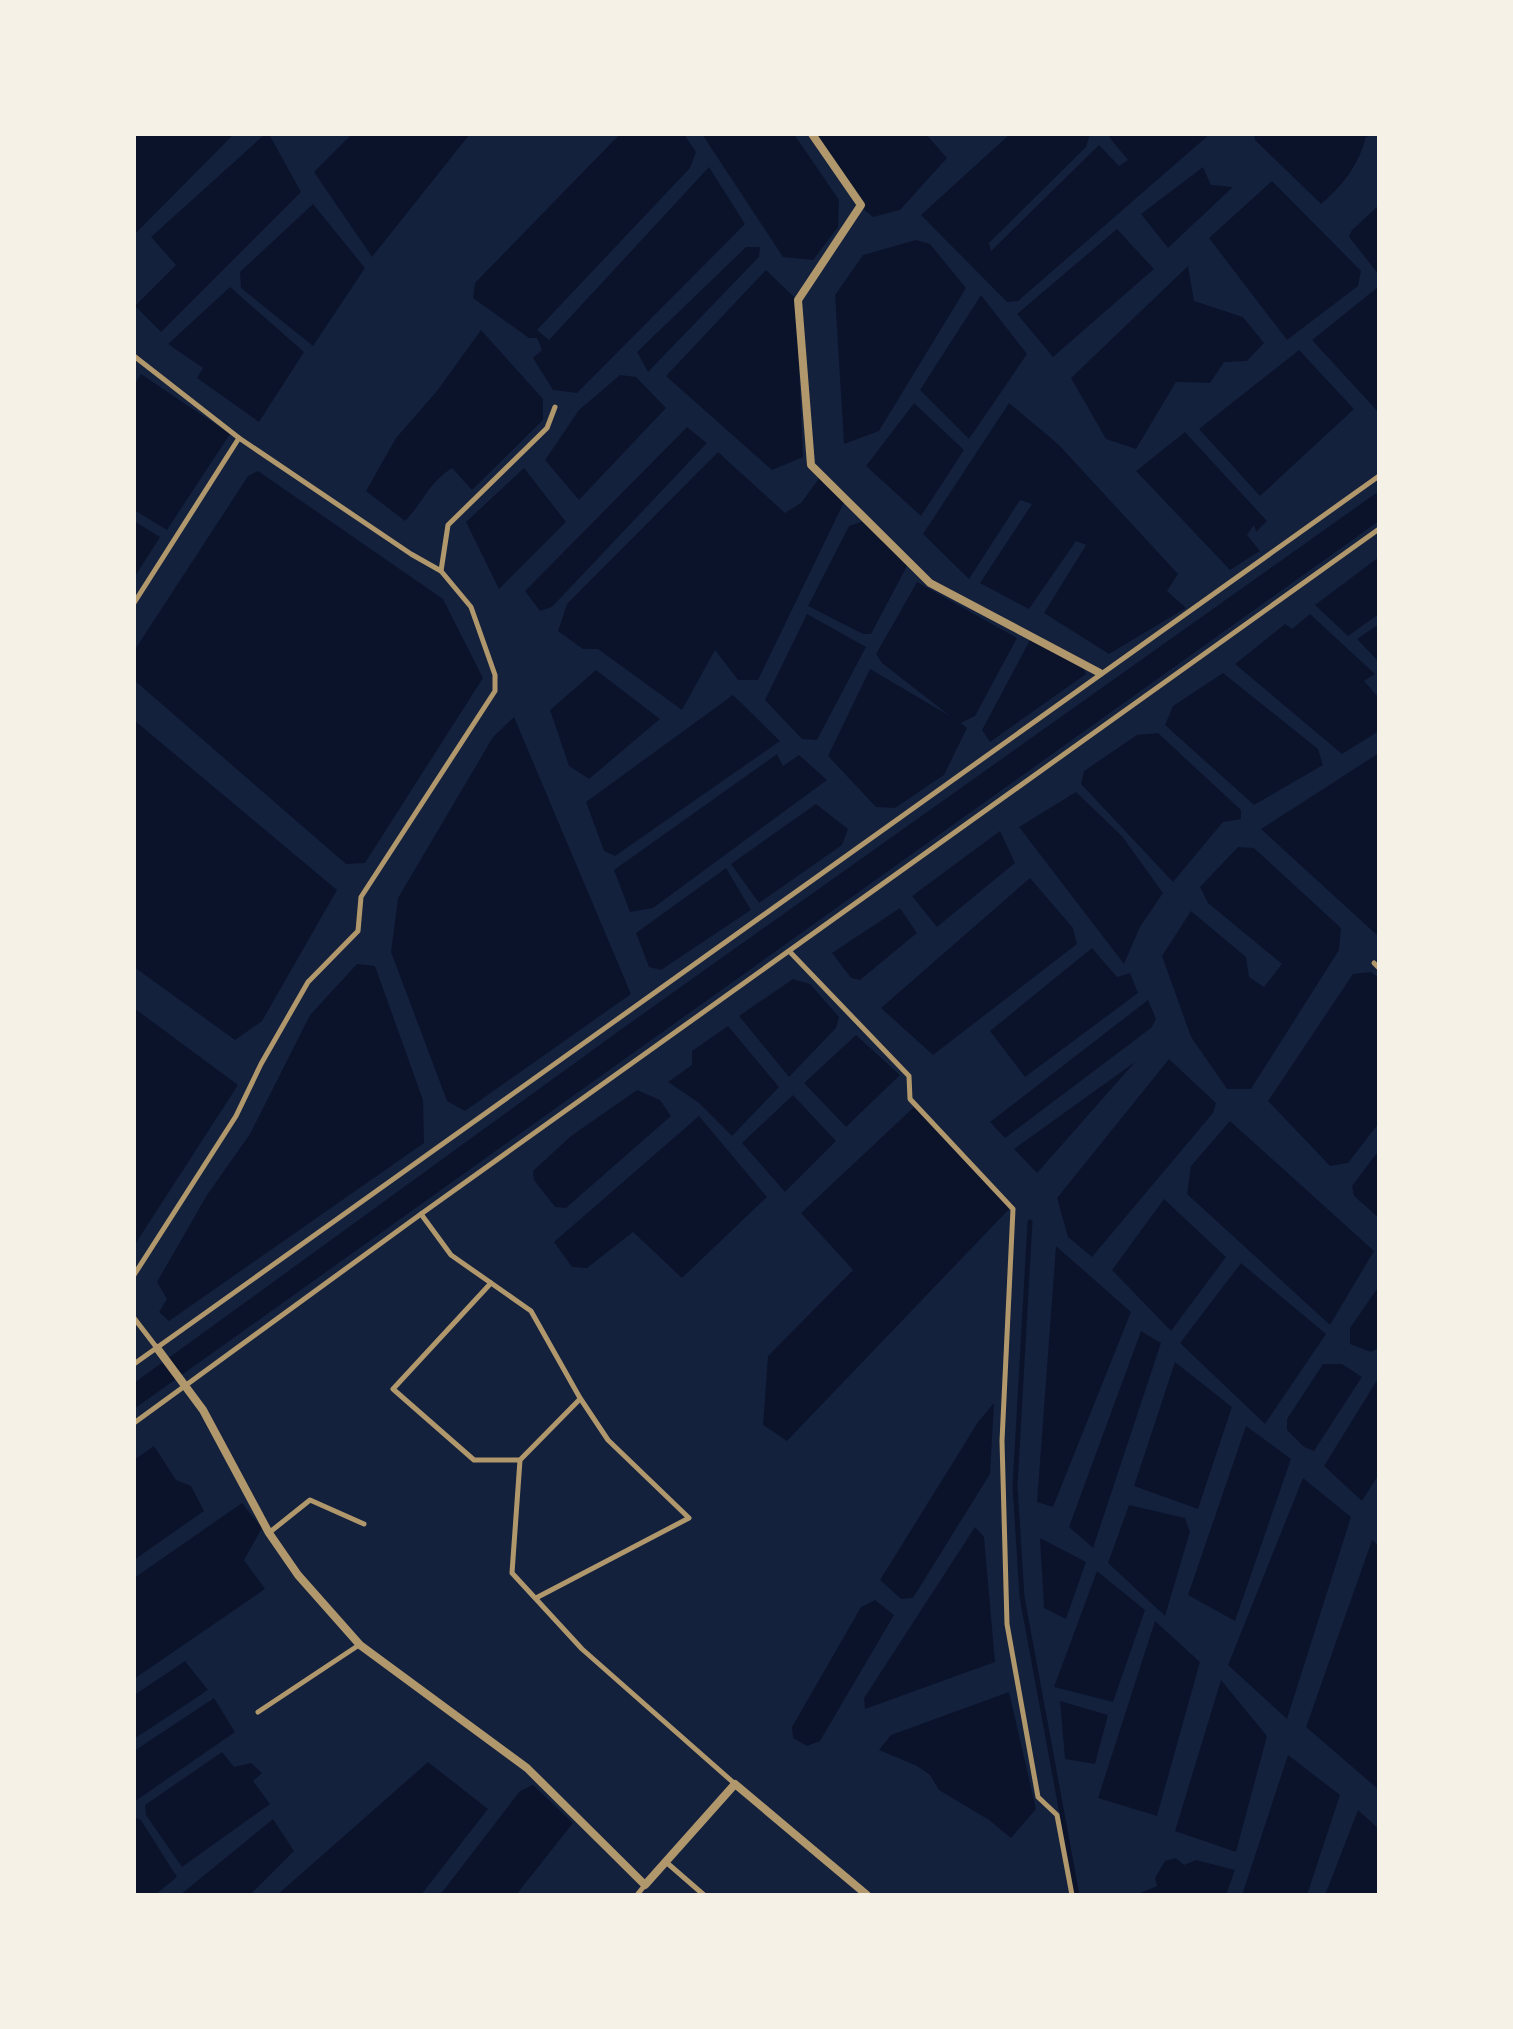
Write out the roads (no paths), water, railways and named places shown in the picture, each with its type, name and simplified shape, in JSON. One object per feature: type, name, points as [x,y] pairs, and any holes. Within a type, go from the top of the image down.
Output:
[{"type":"street","points":[[812,134],[861,205],[798,300],[811,465],[930,583],[1100,673]]},
{"type":"street","points":[[157,1348],[203,1410],[269,1533],[298,1575],[360,1645],[527,1768],[645,1885],[735,1784],[867,1895]]},
{"type":"lane","points":[[134,356],[239,438],[441,571],[471,607],[495,675],[495,691],[361,897],[358,931],[308,982],[261,1064],[236,1116],[134,1275]]},
{"type":"lane","points":[[441,571],[448,525],[547,428],[555,407]]},
{"type":"lane","points":[[134,603],[239,438]]},
{"type":"lane","points":[[134,1364],[1379,476]]},
{"type":"lane","points":[[134,1423],[1379,529]]},
{"type":"lane","points":[[790,952],[909,1076],[910,1099],[1013,1209],[1002,1441],[1007,1624],[1038,1797],[1057,1815],[1072,1895]]},
{"type":"lane","points":[[421,1214],[451,1255],[531,1311],[580,1398],[608,1440],[689,1518],[536,1598]]},
{"type":"lane","points":[[491,1283],[393,1389],[474,1460],[520,1460]]},
{"type":"lane","points":[[134,1318],[157,1348]]},
{"type":"lane","points":[[580,1398],[520,1460],[512,1573],[582,1649],[735,1784]]},
{"type":"lane","points":[[269,1533],[310,1500],[364,1524]]},
{"type":"lane","points":[[258,1712],[360,1645]]},
{"type":"lane","points":[[665,1861],[704,1895]]},
{"type":"lane","points":[[637,1895],[645,1885]]},
{"type":"water","points":[[134,134],[234,134],[134,235]]},
{"type":"water","points":[[265,134],[269,134],[301,192],[161,332],[135,306],[176,265],[151,237]]},
{"type":"water","points":[[352,134],[470,134],[372,257],[314,172]]},
{"type":"water","points":[[620,134],[684,134],[696,152],[690,168],[537,330],[549,340],[709,167],[745,224],[577,393],[553,390],[533,358],[542,350],[537,338],[529,338],[473,298],[475,283]]},
{"type":"water","points":[[702,134],[794,134],[839,200],[838,227],[813,260],[783,257]]},
{"type":"water","points":[[814,134],[926,134],[947,158],[900,210],[873,217],[862,208]]},
{"type":"water","points":[[1010,134],[1090,134],[1086,147],[989,243],[991,251],[1099,145],[1119,166],[1128,160],[1109,137],[1112,134],[1210,134],[1018,301],[1007,302],[921,215]]},
{"type":"water","points":[[1254,134],[1377,134],[1366,137],[1349,174],[1321,204],[1255,140]]},
{"type":"water","points":[[1203,167],[1211,185],[1233,187],[1168,248],[1141,214]]},
{"type":"water","points":[[1272,181],[1361,271],[1358,286],[1287,340],[1209,238]]},
{"type":"water","points":[[313,204],[365,268],[313,346],[241,288],[240,272]]},
{"type":"water","points":[[1379,205],[1379,275],[1349,237],[1352,230]]},
{"type":"water","points":[[1117,229],[1154,269],[1053,357],[1017,314]]},
{"type":"water","points":[[916,240],[930,244],[966,288],[879,431],[844,444],[835,295],[863,255]]},
{"type":"water","points":[[746,247],[760,247],[759,257],[648,372],[637,352]]},
{"type":"water","points":[[1188,266],[1194,301],[1243,317],[1264,343],[1247,361],[1224,362],[1210,383],[1176,382],[1136,449],[1106,439],[1071,378]]},
{"type":"water","points":[[766,270],[796,299],[803,457],[772,470],[666,376]]},
{"type":"water","points":[[230,287],[304,352],[259,422],[197,378],[203,368],[168,344]]},
{"type":"water","points":[[1379,288],[1379,413],[1312,340]]},
{"type":"water","points":[[981,295],[1027,354],[969,439],[920,390]]},
{"type":"water","points":[[481,330],[543,399],[543,420],[472,490],[452,468],[432,486],[405,521],[366,491],[396,438],[437,391]]},
{"type":"water","points":[[1299,350],[1354,409],[1260,496],[1199,429]]},
{"type":"water","points":[[141,374],[230,434],[167,530],[134,510],[134,385]]},
{"type":"water","points":[[620,375],[636,377],[666,408],[579,500],[545,460],[579,410]]},
{"type":"water","points":[[914,403],[964,450],[921,516],[866,466]]},
{"type":"water","points":[[1009,403],[1058,444],[1178,574],[1167,591],[1186,608],[1109,654],[1044,613],[1086,545],[1076,541],[1029,609],[980,583],[1032,504],[1020,500],[969,579],[923,534]]},
{"type":"water","points":[[687,427],[707,443],[552,607],[540,611],[525,591]]},
{"type":"water","points":[[1185,432],[1267,521],[1256,532],[1254,525],[1247,535],[1260,551],[1230,570],[1136,471]]},
{"type":"water","points":[[718,452],[785,513],[801,503],[820,477],[846,498],[758,680],[738,680],[715,650],[682,710],[598,649],[583,649],[558,631],[567,604]]},
{"type":"water","points":[[524,468],[566,522],[499,589],[466,522]]},
{"type":"water","points":[[258,471],[443,599],[483,678],[365,863],[346,864],[134,680],[134,651],[248,476]]},
{"type":"water","points":[[1379,491],[1379,521],[134,1409],[134,1383],[623,1028]]},
{"type":"water","points":[[867,520],[907,566],[871,634],[863,634],[808,606],[849,526]]},
{"type":"water","points":[[134,521],[160,537],[134,578]]},
{"type":"water","points":[[1379,557],[1379,614],[1348,636],[1315,605]]},
{"type":"water","points":[[917,582],[1017,638],[975,716],[961,723],[967,728],[944,775],[895,808],[876,807],[828,756],[870,669],[950,716],[882,663],[876,654]]},
{"type":"water","points":[[807,614],[866,647],[817,740],[802,739],[765,700]]},
{"type":"water","points":[[1310,614],[1375,674],[1364,681],[1379,698],[1379,731],[1342,754],[1235,664],[1285,624],[1292,629]]},
{"type":"water","points":[[1379,624],[1379,662],[1357,639]]},
{"type":"water","points":[[1031,638],[1082,664],[1086,674],[990,742],[982,730]]},
{"type":"water","points":[[596,670],[660,719],[589,779],[569,766],[550,710]]},
{"type":"water","points":[[1223,673],[1318,749],[1323,765],[1254,805],[1165,725],[1173,706]]},
{"type":"water","points":[[733,695],[780,741],[615,856],[604,851],[586,802]]},
{"type":"water","points":[[514,717],[631,994],[465,1111],[447,1101],[391,952],[398,898],[493,737]]},
{"type":"water","points":[[134,720],[337,890],[262,1021],[235,1040],[134,967]]},
{"type":"water","points":[[1158,733],[1241,810],[1241,819],[1223,822],[1173,882],[1081,784],[1084,771],[1137,735]]},
{"type":"water","points":[[1379,753],[1379,937],[1261,829]]},
{"type":"water","points":[[777,754],[783,766],[799,755],[827,780],[653,908],[630,912],[614,870]]},
{"type":"water","points":[[1076,792],[1122,836],[1163,893],[1140,927],[1124,964],[1019,827]]},
{"type":"water","points":[[816,804],[848,829],[842,845],[759,903],[731,864]]},
{"type":"water","points":[[1000,831],[1015,863],[937,927],[912,896]]},
{"type":"water","points":[[1238,847],[1254,848],[1341,928],[1339,950],[1251,1089],[1227,1089],[1191,1037],[1162,956],[1191,911],[1246,957],[1249,977],[1264,987],[1282,964],[1208,903],[1200,887]]},
{"type":"water","points":[[726,868],[751,910],[661,970],[649,967],[636,933]]},
{"type":"water","points":[[1030,878],[1073,928],[1077,944],[933,1055],[881,1008]]},
{"type":"water","points":[[900,908],[917,933],[860,980],[851,978],[832,953]]},
{"type":"water","points":[[1092,948],[1117,977],[1130,973],[1138,993],[1025,1077],[990,1031]]},
{"type":"water","points":[[357,964],[375,966],[423,1100],[424,1143],[169,1321],[159,1312],[167,1299],[157,1282],[207,1195],[250,1134],[310,1015]]},
{"type":"water","points":[[1371,972],[1379,978],[1379,1123],[1348,1163],[1330,1166],[1268,1101],[1353,974]]},
{"type":"water","points":[[793,979],[810,984],[839,1017],[836,1028],[789,1077],[739,1016]]},
{"type":"water","points":[[1148,1000],[1156,1019],[1151,1028],[1005,1138],[990,1122]]},
{"type":"water","points":[[134,1008],[238,1085],[134,1246]]},
{"type":"water","points":[[728,1026],[779,1087],[732,1136],[699,1103],[668,1082],[692,1065],[692,1051]]},
{"type":"water","points":[[856,1035],[900,1075],[846,1127],[804,1083]]},
{"type":"water","points":[[1169,1059],[1216,1103],[1213,1113],[1092,1257],[1068,1237],[1057,1198]]},
{"type":"water","points":[[1135,1062],[1037,1173],[1014,1149]]},
{"type":"water","points":[[637,1090],[660,1100],[671,1116],[566,1208],[555,1207],[534,1180],[533,1171],[571,1136]]},
{"type":"water","points":[[793,1095],[836,1141],[785,1192],[742,1143]]},
{"type":"water","points":[[915,1106],[1013,1205],[787,1441],[763,1425],[768,1356],[853,1270],[801,1213]]},
{"type":"water","points":[[699,1116],[767,1197],[682,1278],[633,1232],[587,1268],[572,1267],[554,1242]]},
{"type":"water","points":[[1230,1121],[1374,1251],[1330,1325],[1187,1194],[1191,1166]]},
{"type":"water","points":[[1379,1150],[1379,1218],[1354,1196],[1352,1186]]},
{"type":"water","points":[[1164,1199],[1226,1257],[1171,1331],[1112,1270]]},
{"type":"water","points":[[1056,1246],[1131,1312],[1053,1507],[1037,1502]]},
{"type":"water","points":[[1241,1263],[1326,1334],[1265,1424],[1180,1343]]},
{"type":"water","points":[[1379,1286],[1379,1348],[1371,1352],[1350,1344],[1350,1328]]},
{"type":"water","points":[[1141,1331],[1161,1343],[1093,1548],[1069,1527]]},
{"type":"water","points":[[1175,1362],[1232,1407],[1198,1509],[1134,1486]]},
{"type":"water","points":[[1323,1364],[1342,1364],[1362,1377],[1314,1451],[1304,1447],[1287,1430],[1287,1419]]},
{"type":"water","points":[[1379,1377],[1379,1474],[1362,1501],[1324,1466]]},
{"type":"water","points":[[994,1403],[990,1474],[913,1598],[901,1599],[880,1580],[978,1422]]},
{"type":"water","points":[[1246,1426],[1291,1459],[1235,1621],[1188,1595]]},
{"type":"water","points":[[154,1446],[176,1480],[191,1486],[204,1511],[134,1560],[134,1460]]},
{"type":"water","points":[[1303,1478],[1351,1517],[1287,1719],[1228,1665]]},
{"type":"water","points":[[242,1503],[262,1528],[244,1560],[265,1589],[134,1679],[134,1578]]},
{"type":"water","points":[[1129,1505],[1185,1518],[1190,1532],[1165,1616],[1108,1563]]},
{"type":"water","points":[[975,1527],[984,1537],[995,1662],[865,1709],[864,1698]]},
{"type":"water","points":[[1040,1538],[1086,1562],[1066,1619],[1044,1608]]},
{"type":"water","points":[[1372,1540],[1379,1546],[1379,1790],[1306,1727]]},
{"type":"water","points":[[1097,1571],[1145,1610],[1113,1702],[1054,1687]]},
{"type":"water","points":[[875,1600],[894,1615],[820,1741],[807,1746],[793,1738],[792,1727],[861,1607]]},
{"type":"water","points":[[1155,1621],[1200,1662],[1157,1816],[1098,1798]]},
{"type":"water","points":[[185,1661],[208,1690],[134,1739],[134,1695]]},
{"type":"water","points":[[1221,1680],[1267,1736],[1236,1852],[1175,1831]]},
{"type":"water","points":[[1009,1692],[1036,1809],[1011,1838],[989,1820],[939,1790],[930,1775],[917,1766],[879,1750],[891,1735]]},
{"type":"water","points":[[214,1698],[235,1732],[134,1802],[134,1751]]},
{"type":"water","points":[[1060,1701],[1108,1715],[1095,1764],[1065,1759]]},
{"type":"water","points":[[222,1752],[234,1767],[251,1763],[262,1773],[253,1781],[270,1804],[182,1867],[146,1815],[145,1805]]},
{"type":"water","points":[[1288,1755],[1340,1795],[1307,1895],[1242,1895]]},
{"type":"water","points":[[428,1762],[488,1809],[421,1895],[277,1895]]},
{"type":"water","points":[[533,1785],[573,1823],[516,1895],[440,1895],[520,1791]]},
{"type":"water","points":[[1358,1810],[1379,1829],[1379,1895],[1325,1895]]},
{"type":"water","points":[[134,1817],[141,1820],[177,1877],[155,1895],[134,1895]]},
{"type":"water","points":[[273,1819],[294,1851],[250,1895],[180,1895]]},
{"type":"water","points":[[1176,1858],[1184,1865],[1196,1860],[1235,1870],[1226,1895],[1135,1895],[1157,1886],[1155,1878],[1165,1861]]},
{"type":"waterway","points":[[1030,1222],[1015,1486],[1022,1597],[1077,1895]]}]
